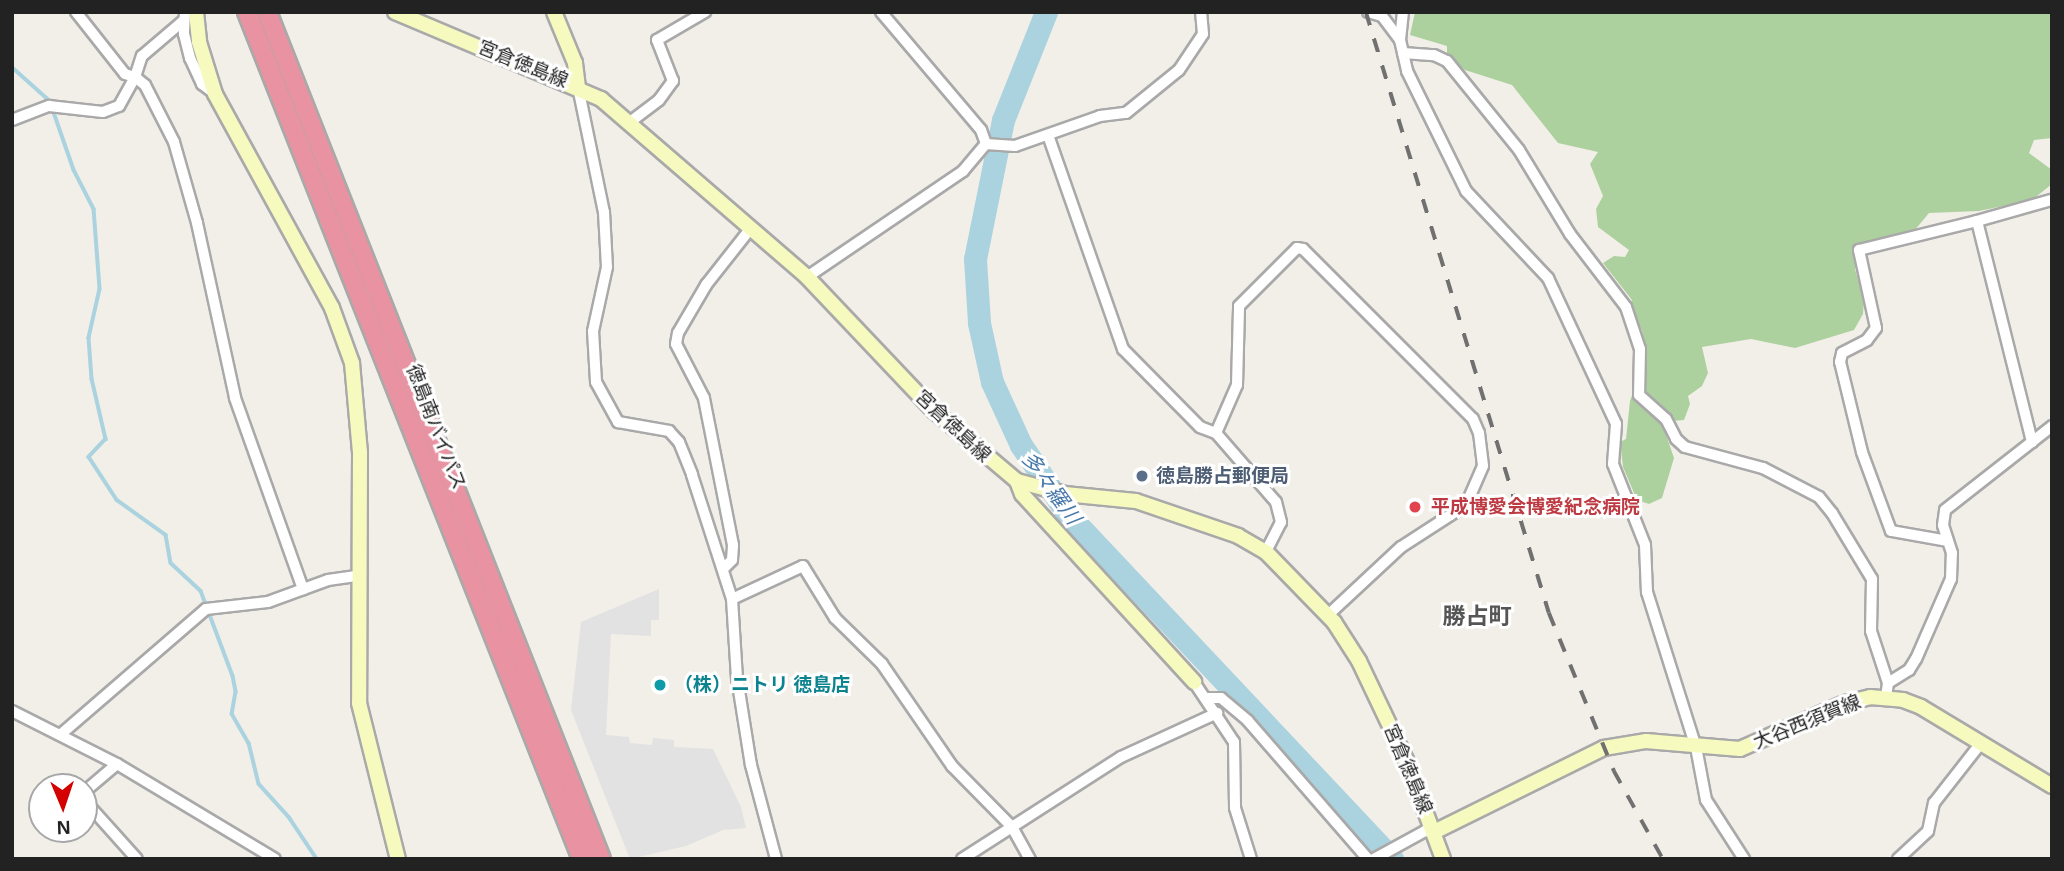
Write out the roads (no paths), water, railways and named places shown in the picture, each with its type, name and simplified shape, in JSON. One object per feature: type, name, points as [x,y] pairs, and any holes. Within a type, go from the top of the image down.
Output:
[{"type":"highway","name":"徳島南バイパス","points":[[247,12],[582,859]]},
{"type":"highway","name":"徳島南バイパス","points":[[267,12],[601,859]]},
{"type":"main road","points":[[196,12],[199,42],[215,94],[332,308],[352,363],[360,452],[359,703],[398,859]]},
{"type":"main road","name":"宮倉徳島線","points":[[395,12],[578,87],[631,122],[807,277],[933,410],[1023,483],[1065,494],[1136,501],[1238,536],[1266,552],[1328,615],[1359,662],[1434,832],[1443,859]]},
{"type":"main road","points":[[554,12],[575,63],[578,87]]},
{"type":"main road","points":[[1023,483],[1023,494],[1194,682]]},
{"type":"main road","name":"大谷西須賀線","points":[[1434,832],[1604,748],[1646,741],[1696,747],[1740,748],[1845,703],[1887,690],[1921,707],[2052,786]]},
{"type":"street","points":[[76,12],[125,74],[135,77],[145,85],[174,142],[197,223],[235,398],[303,589]]},
{"type":"street","points":[[631,122],[659,100],[673,80],[657,40],[705,12]]},
{"type":"street","points":[[881,12],[981,131],[988,145]]},
{"type":"street","points":[[988,145],[1005,147],[1100,116],[1126,113],[1179,70],[1203,34],[1201,12]]},
{"type":"street","points":[[1368,12],[1386,14],[1400,40],[1407,71],[1466,191],[1548,278],[1616,424],[1613,464],[1645,545],[1647,592],[1696,747],[1706,800],[1744,859]]},
{"type":"street","points":[[1400,40],[1403,12]]},
{"type":"street","points":[[12,120],[52,106],[79,113],[103,112],[119,106],[135,77],[142,56],[184,17]]},
{"type":"street","points":[[184,17],[190,58],[202,84],[215,94]]},
{"type":"street","points":[[1403,53],[1434,55],[1447,61],[1519,150],[1570,234],[1626,307],[1640,349],[1639,395],[1665,419],[1676,439],[1685,447],[1775,474],[1819,497],[1832,513],[1872,579],[1872,644],[1887,690],[1909,670],[1947,590],[1952,552],[1943,525],[1945,510],[2052,426]]},
{"type":"street","points":[[578,87],[605,226],[606,283],[593,331],[596,382],[618,422],[631,427],[656,427],[679,442],[724,568],[732,599],[737,678],[751,765],[776,859]]},
{"type":"street","points":[[1048,135],[1124,349],[1200,427],[1216,433],[1281,512],[1280,527],[1266,552]]},
{"type":"street","points":[[807,277],[963,171],[988,145]]},
{"type":"street","points":[[1948,541],[1891,531],[1861,452],[1840,362],[1842,353],[1867,340],[1876,328],[1859,250],[2052,201]]},
{"type":"street","points":[[1978,221],[2032,442]]},
{"type":"street","points":[[724,568],[732,560],[733,545],[704,398],[676,344],[678,333],[706,285],[751,228]]},
{"type":"street","points":[[1216,433],[1237,386],[1239,306],[1297,248],[1303,249],[1473,419],[1479,433],[1483,467],[1466,505],[1401,547],[1328,615]]},
{"type":"street","points":[[732,599],[803,566],[835,618],[882,664],[952,766],[1012,827],[1030,859]]},
{"type":"street","points":[[60,735],[206,609],[268,602],[303,589],[358,576]]},
{"type":"street","points":[[1194,682],[1234,742],[1235,808],[1251,859]]},
{"type":"street","points":[[1205,698],[1221,698],[1248,722],[1373,858],[1425,831],[1434,832]]},
{"type":"street","points":[[12,711],[117,764],[275,859]]},
{"type":"street","points":[[962,859],[1121,757],[1217,713]]},
{"type":"street","points":[[1898,859],[1928,831],[1934,803],[1981,743]]},
{"type":"street","points":[[98,780],[117,764]]},
{"type":"street","points":[[98,815],[138,859]]},
{"type":"waterway","name":"多々羅川","points":[[1046,12],[1003,120],[975,259],[979,323],[992,382],[1021,445],[1070,517],[1392,859]]},
{"type":"waterway","points":[[12,67],[50,101],[74,170],[94,209],[100,289],[89,338],[92,379],[106,439],[89,457],[117,500],[166,535],[171,563],[201,591],[233,676],[236,692],[232,714],[249,743],[259,784],[289,817],[317,859]]},
{"type":"railway","points":[[1366,12],[1549,613],[1614,771],[1663,859]]},
{"type":"place","name":"徳島勝占郵便局","points":[[1142,476]]},
{"type":"place","name":"平成博愛会博愛紀念病院","points":[[1415,507]]},
{"type":"place","name":"（株）ニトリ 徳島店","points":[[660,685]]},
{"type":"district","name":"勝占町","points":[[1477,616]]}]
